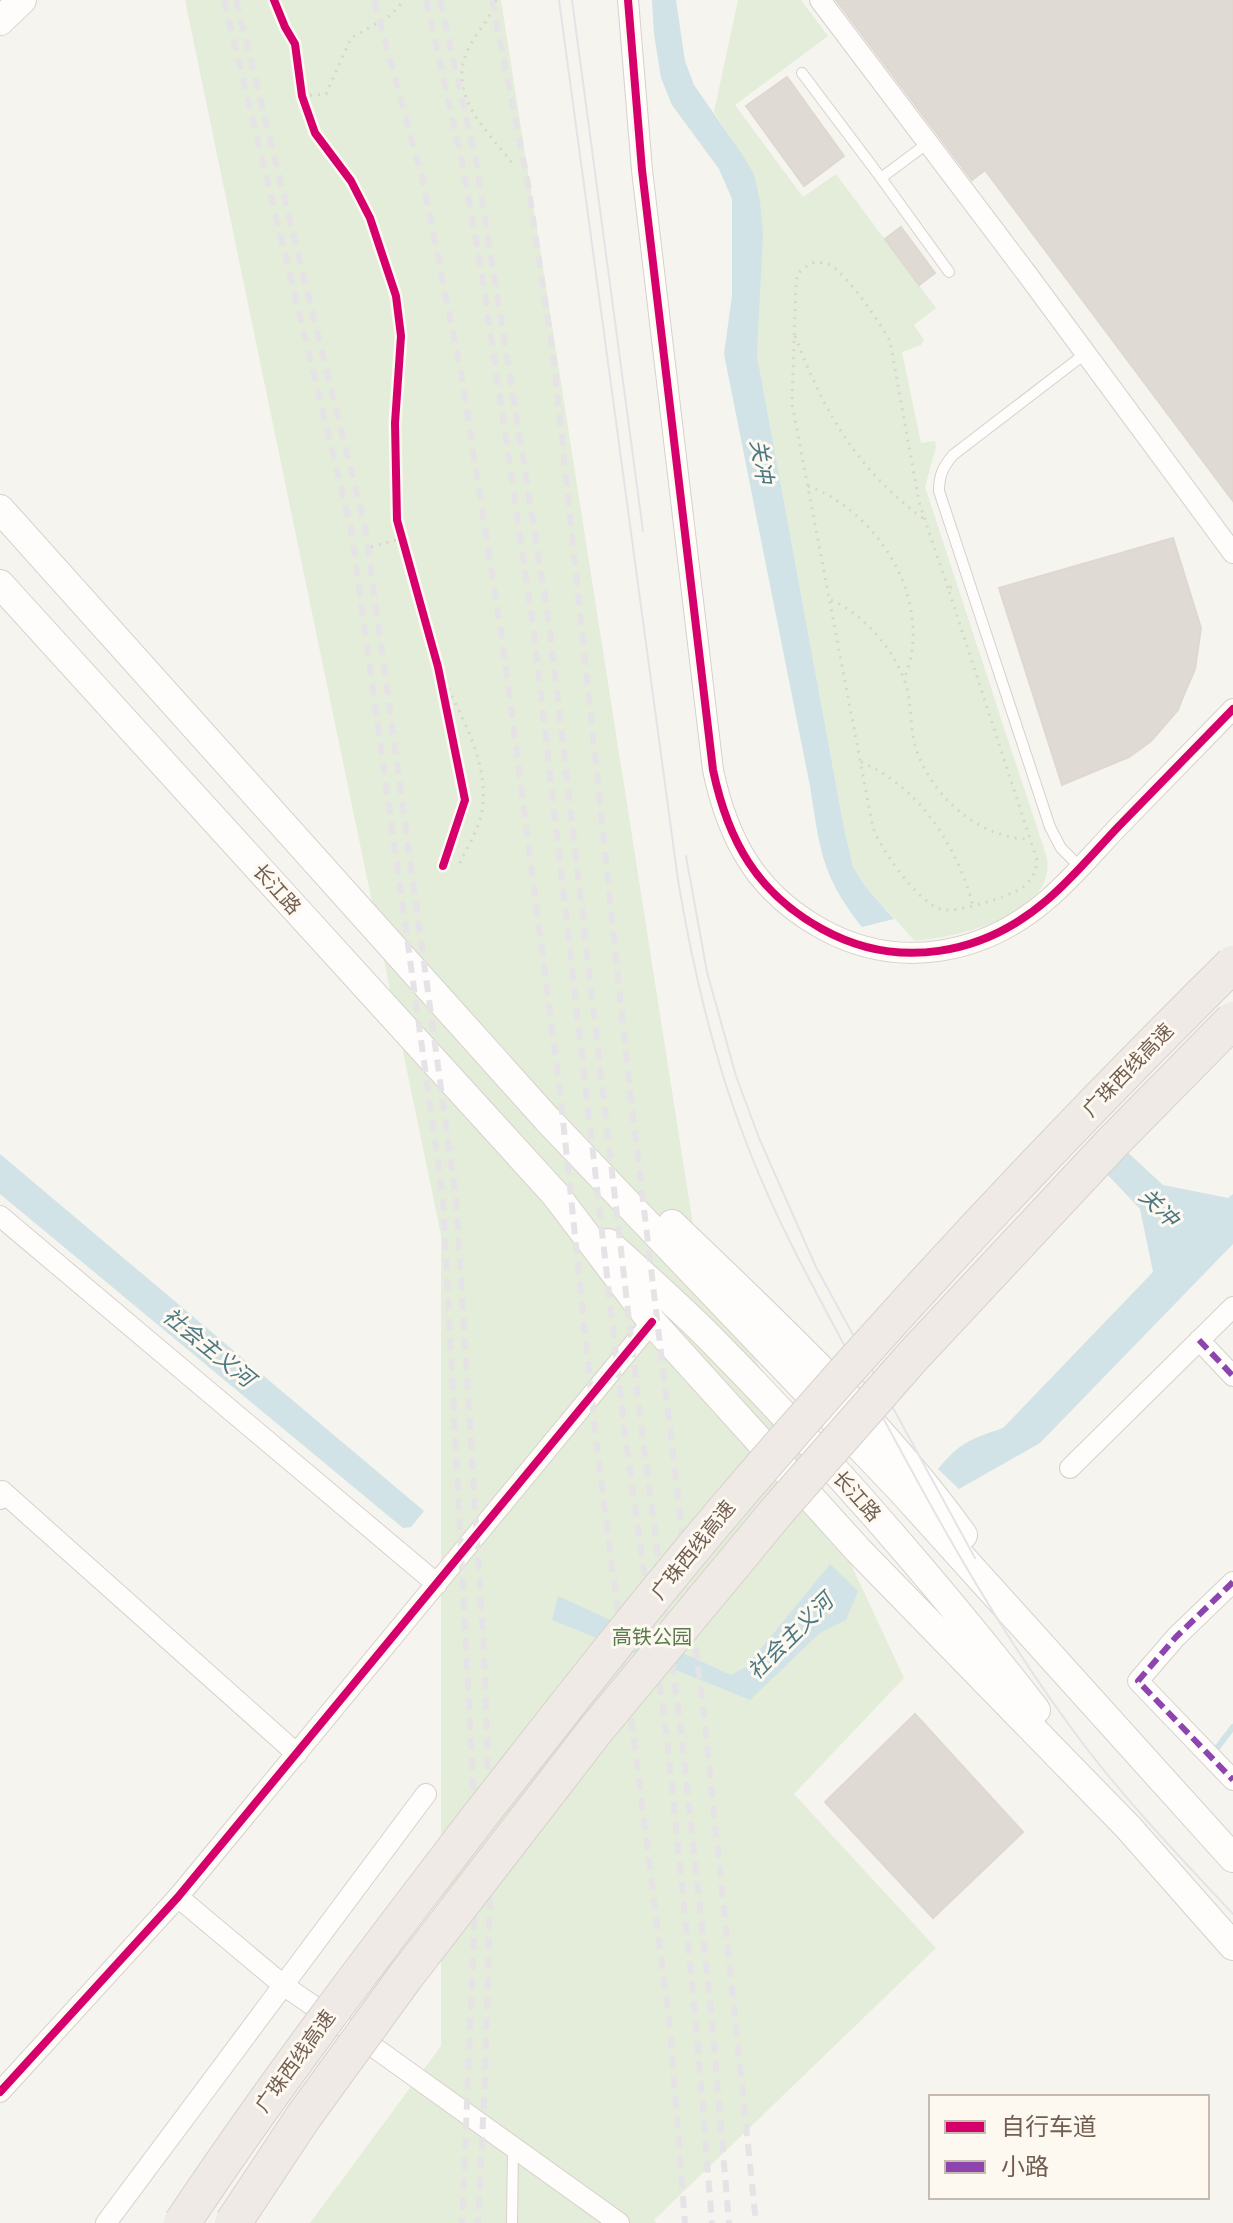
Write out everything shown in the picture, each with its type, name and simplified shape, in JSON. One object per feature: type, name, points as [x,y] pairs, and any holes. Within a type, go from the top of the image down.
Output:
[{"type":"highway","name":"广珠西线高速","points":[[182,2223],[238,2139],[364,1966],[567,1704],[731,1503],[889,1324],[1079,1121],[1233,964]]},
{"type":"highway","name":"广珠西线高速","points":[[233,2223],[304,2116],[405,1977],[595,1731],[768,1522],[913,1356],[1112,1143],[1233,1020]]},
{"type":"main road","points":[[0,21],[22,0]]},
{"type":"main road","name":"长江路","points":[[0,509],[546,1118],[890,1479],[1233,1858]]},
{"type":"main road","name":"长江路","points":[[0,584],[555,1194],[714,1342],[866,1505],[969,1625],[1128,1827]]},
{"type":"main road","name":"长江路","points":[[555,1194],[652,1322],[858,1550],[1128,1827],[1233,1946]]},
{"type":"street","points":[[628,0],[642,170],[713,770],[729,829],[761,881],[782,903],[805,919],[834,935],[864,946],[898,952],[931,952],[965,947],[998,934],[1049,898],[1233,709]]},
{"type":"street","points":[[820,0],[1233,553]]},
{"type":"street","points":[[0,1216],[437,1584]]},
{"type":"street","points":[[1070,1468],[1233,1307]]},
{"type":"street","points":[[0,2092],[178,1897],[652,1322]]},
{"type":"street","points":[[1199,1340],[1233,1376]]},
{"type":"street","points":[[0,1499],[2,1491],[297,1754]]},
{"type":"street","points":[[1233,1582],[1176,1637],[1138,1681],[1233,1780]]},
{"type":"street","points":[[106,2223],[426,1794]]},
{"type":"street","points":[[178,1897],[283,1985],[619,2223]]},
{"type":"lane","points":[[802,73],[949,272]]},
{"type":"lane","points":[[881,178],[928,143]]},
{"type":"lane","points":[[1080,867],[1061,848],[1050,827],[939,491],[939,478],[953,455],[1086,353]]},
{"type":"lane","points":[[512,2223],[513,2146]]},
{"type":"path","points":[[302,96],[326,94],[351,38],[391,15],[404,0]]},
{"type":"path","points":[[496,0],[466,54],[461,85],[466,102],[512,163]]},
{"type":"path","points":[[300,83],[306,109]]},
{"type":"path","points":[[818,262],[833,267],[890,341],[924,519],[1037,860],[1031,879],[1020,889],[954,911],[932,905],[884,853],[873,828],[808,486],[792,404],[794,333],[798,273],[811,263],[818,262]]},
{"type":"path","points":[[794,333],[817,390],[846,440],[890,492],[924,519]]},
{"type":"path","points":[[808,486],[830,495],[853,510],[886,546],[896,564],[909,606],[912,628],[909,667],[904,679]]},
{"type":"path","points":[[371,547],[402,534],[408,553]]},
{"type":"path","points":[[948,588],[969,581]]},
{"type":"path","points":[[830,599],[844,605],[872,629],[904,679],[915,744],[921,762],[938,790],[984,828],[1016,839],[1030,839]]},
{"type":"path","points":[[435,654],[448,708]]},
{"type":"path","points":[[438,667],[475,749],[482,782],[480,820],[459,865]]},
{"type":"path","points":[[860,762],[895,781],[930,817],[958,861],[973,905]]},
{"type":"green space","name":"高铁公园","points":[[185,0],[501,0],[693,1225],[904,1678],[794,1794],[936,1948],[654,2220],[656,2223],[310,2223],[441,2046],[441,1235]]},
{"type":"green space","points":[[738,0],[801,0],[828,36],[735,105],[803,197],[836,174],[936,308],[914,325],[924,340],[921,345],[902,352],[921,443],[935,441],[925,487],[1047,858],[1046,878],[1036,895],[1021,909],[978,928],[933,939],[915,941],[865,886],[853,867],[844,828],[757,355],[754,174],[714,112]]},
{"type":"water","name":"关冲","points":[[652,0],[676,0],[685,61],[694,85],[754,174],[763,234],[757,355],[844,828],[853,867],[894,919],[862,927],[838,892],[820,845],[724,354],[732,296],[732,199],[719,169],[672,105],[661,78]]},
{"type":"water","name":"关冲","points":[[1125,1150],[1163,1185],[1228,1198],[1233,1194],[1233,1244],[1040,1443],[959,1489],[938,1469],[946,1460],[967,1442],[1003,1428],[1153,1272],[1140,1209],[1104,1171]]},
{"type":"water","name":"社会主义河","points":[[0,1154],[424,1511],[411,1527],[403,1528],[0,1194]]},
{"type":"water","name":"社会主义河","points":[[830,1564],[858,1591],[846,1620],[821,1632],[750,1700],[552,1620],[558,1596],[731,1675],[746,1667]]},
{"type":"building","points":[[836,0],[1233,0],[1233,501],[985,170],[972,180]]},
{"type":"building","points":[[787,77],[844,156],[804,186],[746,106]]},
{"type":"building","points":[[901,227],[935,273],[919,285],[885,239]]},
{"type":"building","points":[[1173,538],[1201,628],[1195,669],[1178,710],[1151,741],[1129,757],[1062,785],[999,588]]},
{"type":"building","points":[[915,1714],[1023,1832],[933,1918],[825,1802]]},
{"type":"waterway","points":[[1217,1748],[1233,1727]]},
{"type":"tram line","points":[[559,0],[678,880],[705,1013],[734,1110],[772,1205],[802,1266],[915,1476],[992,1610],[1048,1696],[1096,1760],[1153,1828],[1233,1914]]},
{"type":"tram line","points":[[572,0],[643,531]]},
{"type":"tram line","points":[[686,856],[707,972],[736,1076],[759,1138],[816,1267],[975,1558]]},
{"type":"railway","points":[[224,0],[351,529],[443,1200],[477,1861],[462,2223]]},
{"type":"railway","points":[[236,0],[365,527],[456,1199],[484,1651],[491,1867],[478,2223]]},
{"type":"railway","points":[[374,0],[423,182],[460,367],[502,638],[560,1091],[596,1439],[670,2028],[685,2223]]},
{"type":"railway","points":[[426,0],[462,162],[482,274],[533,625],[625,1434],[667,1738],[712,2223]]},
{"type":"railway","points":[[440,0],[476,161],[549,623],[642,1433],[681,1731],[712,2022],[729,2223]]},
{"type":"railway","points":[[492,0],[528,184],[554,362],[629,1082],[705,1725],[756,2223]]},
{"type":"marked path","points":[[1199,1340],[1233,1376]]},
{"type":"marked path","points":[[1233,1582],[1176,1637],[1138,1681],[1233,1780]]},
{"type":"cycle path","points":[[274,0],[295,44],[302,96],[315,133],[351,181],[370,218],[396,296],[401,336],[395,423],[397,520],[438,667],[465,800],[443,866]]},
{"type":"cycle path","points":[[628,0],[642,170],[713,770],[727,820],[749,863],[763,882],[799,915],[822,929],[880,950],[910,953],[939,951],[996,934],[1057,892],[1233,709]]},
{"type":"cycle path","points":[[0,2092],[178,1897],[652,1322]]}]
